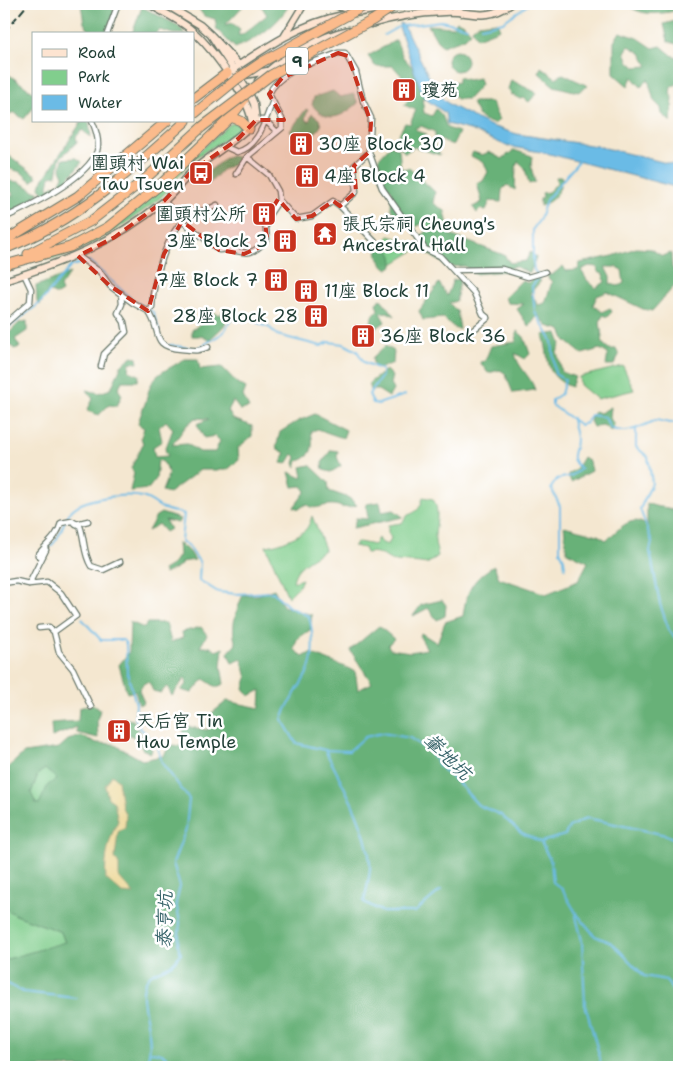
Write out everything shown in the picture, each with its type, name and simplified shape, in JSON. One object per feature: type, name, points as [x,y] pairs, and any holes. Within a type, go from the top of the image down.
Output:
[{"type":"highway","name":"9","points":[[195,113],[236,79],[262,62],[368,4]]},
{"type":"highway","name":"9","points":[[4,265],[64,237],[91,221],[144,180],[202,127],[271,75],[373,20],[397,4]]},
{"type":"highway","points":[[195,97],[233,69]]},
{"type":"highway","points":[[4,265],[70,247],[108,227],[160,184],[231,117],[247,97]]},
{"type":"highway","points":[[231,117],[252,124]]},
{"type":"highway","points":[[4,241],[60,209],[86,190],[166,122]]},
{"type":"highway","points":[[4,249],[50,227],[83,208],[119,181],[185,122]]},
{"type":"main road","points":[[148,4],[193,32]]},
{"type":"main road","points":[[165,4],[200,25],[211,35],[233,69],[247,97]]},
{"type":"main road","points":[[283,38],[304,4]]},
{"type":"main road","points":[[334,4],[355,13]]},
{"type":"main road","points":[[233,69],[283,38],[313,23],[355,13],[412,4]]},
{"type":"main road","points":[[452,4],[462,13]]},
{"type":"main road","points":[[247,97],[267,71],[326,37],[378,22],[436,12],[484,15],[502,10],[511,4]]},
{"type":"main road","points":[[4,281],[81,258],[132,226],[164,201],[191,172],[226,147],[252,124],[247,97],[238,74],[195,34]]},
{"type":"main road","points":[[271,45],[274,55],[286,60]]},
{"type":"main road","points":[[238,74],[267,71]]},
{"type":"street","points":[[108,32],[118,4]]},
{"type":"street","points":[[236,174],[247,157],[282,128],[282,119],[269,94],[282,78],[338,53],[345,53],[356,72],[363,101],[371,118],[369,152],[377,178],[388,198],[425,249],[440,256],[474,294],[483,314],[488,318],[472,331]]},
{"type":"street","points":[[226,147],[236,152],[243,150],[261,132],[272,103]]},
{"type":"street","points":[[252,124],[265,120]]},
{"type":"street","points":[[265,120],[277,132]]},
{"type":"street","points":[[4,218],[47,197],[89,162],[97,149],[96,131],[92,122]]},
{"type":"street","points":[[340,206],[356,192],[354,166],[369,152]]},
{"type":"street","points":[[247,157],[256,167],[269,175],[278,191],[280,200],[296,219],[312,216],[333,201],[378,245]]},
{"type":"street","points":[[164,201],[182,222],[219,250],[227,248],[244,254],[260,247],[266,239],[265,221],[280,200]]},
{"type":"street","points":[[208,347],[197,352],[164,347],[160,342],[150,310],[164,254],[182,222],[195,212],[217,206]]},
{"type":"street","points":[[81,258],[100,272],[110,286],[133,303],[150,310]]},
{"type":"street","points":[[454,270],[502,269],[523,276],[534,276],[543,273]]},
{"type":"street","points":[[4,325],[30,302],[31,289],[24,274]]},
{"type":"street","points":[[101,366],[104,354],[126,332],[124,322],[118,313],[122,304],[121,293]]},
{"type":"street","points":[[76,524],[88,521]]},
{"type":"street","points":[[41,558],[38,555],[56,538],[63,523],[72,522],[80,526],[84,538],[85,556],[91,566],[103,570],[120,562]]},
{"type":"street","points":[[29,584],[41,558],[49,548]]},
{"type":"street","points":[[4,584],[16,581],[29,584],[47,582],[61,593],[76,616],[54,632]]},
{"type":"street","points":[[39,628],[49,627],[54,632],[59,652],[73,670],[90,707]]},
{"type":"highlighted area","points":[[338,53],[348,56],[371,123],[369,152],[354,166],[356,192],[340,206],[333,201],[312,216],[296,219],[278,199],[265,221],[267,239],[260,247],[244,254],[219,250],[182,221],[164,254],[148,311],[110,286],[78,256],[115,237],[164,201],[191,172],[238,139],[256,120],[284,120],[269,94],[282,78]]},
{"type":"green space","points":[[81,4],[111,4],[115,15],[106,32],[90,32],[84,23]]},
{"type":"green space","points":[[195,4],[245,4],[225,25],[232,23],[240,29],[238,35],[242,35],[267,15],[260,4],[290,4],[285,12],[266,31],[235,48],[217,30],[215,19],[204,16]]},
{"type":"green space","points":[[627,4],[679,4],[679,10],[666,13],[645,13]]},
{"type":"green space","points":[[142,7],[179,26],[184,32],[160,30],[158,32],[133,32]]},
{"type":"green space","points":[[679,20],[679,45],[668,41],[664,24]]},
{"type":"green space","points":[[457,21],[464,24],[471,32],[465,38],[443,46],[437,41],[428,25],[452,27]]},
{"type":"green space","points":[[497,22],[500,29],[477,38],[472,29],[478,24]]},
{"type":"green space","points":[[620,32],[638,38],[653,48],[661,46],[673,56],[679,57],[679,83],[671,87],[670,94],[673,98],[671,122],[662,114],[661,108],[654,101],[648,79],[641,87],[632,77],[628,86],[614,74],[614,42]],"holes":[[[629,46],[641,53],[648,66],[635,67],[629,62],[625,52]]]},
{"type":"green space","points":[[396,40],[403,57],[413,68],[421,91],[427,100],[422,97],[424,113],[432,116],[436,109],[442,115],[447,128],[459,132],[453,145],[435,138],[435,132],[421,126],[415,128],[419,132],[427,134],[418,142],[426,146],[434,144],[440,155],[414,147],[405,153],[395,141],[405,123],[410,124],[416,110],[404,105],[412,96],[409,84],[393,66],[375,66],[368,56]]},
{"type":"green space","points":[[457,51],[464,54],[467,61],[464,68],[457,71],[450,68],[447,61],[450,54]]},
{"type":"green space","points":[[541,67],[556,78],[563,74],[588,86],[578,92],[554,86],[539,73]]},
{"type":"green space","points":[[4,71],[32,92],[32,109],[24,119],[13,112],[4,121]]},
{"type":"green space","points":[[458,77],[468,80],[479,78],[481,85],[468,99],[456,99],[447,85],[458,82]]},
{"type":"green space","points":[[511,80],[537,93],[529,102],[524,98],[520,99],[511,94],[508,89]]},
{"type":"green space","points":[[333,91],[340,97],[354,94],[358,103],[335,117],[324,115],[312,105],[314,97]]},
{"type":"green space","points":[[471,102],[491,102],[499,120],[494,124],[483,120]]},
{"type":"green space","points":[[306,109],[308,110],[305,119],[309,122],[312,114],[319,119],[321,126],[316,132],[311,131],[310,137],[299,138],[290,131]]},
{"type":"green space","points":[[81,122],[89,122],[91,137],[82,130],[76,137],[77,142],[60,158],[57,175],[50,176],[49,189],[54,185],[55,188],[45,195],[40,187]]},
{"type":"green space","points":[[230,124],[240,125],[239,129],[193,159],[167,191],[144,211],[107,235],[69,254],[54,258],[42,258],[112,228]]},
{"type":"green space","points":[[391,145],[399,149],[401,169],[409,168],[435,192],[433,203],[445,211],[450,235],[504,255],[510,263],[526,261],[530,252],[536,257],[530,273],[514,266],[505,271],[475,274],[464,266],[449,267],[428,254],[429,250],[423,246],[419,238],[429,229],[424,223],[411,229],[407,227],[409,217],[396,215],[391,209],[392,191],[380,178],[382,170],[378,159]]},
{"type":"green space","points":[[514,150],[532,156],[531,167],[535,182],[529,184],[525,169],[518,161],[515,190],[507,185],[502,190],[501,202],[490,201],[486,210],[481,209],[477,213],[473,207],[482,202],[477,183],[483,181],[488,172],[484,163],[471,156],[473,152],[482,155],[489,152],[502,159]]},
{"type":"green space","points":[[4,152],[37,176],[32,182],[21,172],[4,167]]},
{"type":"green space","points":[[237,157],[238,162],[222,170],[210,183],[202,177],[225,158]]},
{"type":"green space","points":[[76,158],[82,162],[63,185],[60,182],[63,176],[61,168],[63,159]]},
{"type":"green space","points":[[556,177],[562,177],[558,192],[553,198],[540,206],[540,199],[543,197],[542,193],[548,192],[557,183]]},
{"type":"green space","points":[[9,181],[19,182],[39,193],[4,220],[4,196],[15,196],[6,187]]},
{"type":"green space","points":[[389,236],[417,244],[417,249],[388,267],[379,246]]},
{"type":"green space","points":[[378,244],[385,247],[391,255],[393,266],[388,269],[379,258]]},
{"type":"green space","points":[[636,248],[651,249],[662,256],[671,253],[672,268],[679,274],[679,281],[652,311],[643,309],[607,292],[597,296],[593,305],[602,312],[610,308],[612,312],[607,317],[603,315],[600,322],[603,344],[609,349],[616,349],[619,355],[614,365],[606,365],[608,354],[600,349],[582,354],[566,341],[561,330],[547,326],[538,315],[529,327],[517,309],[524,304],[507,303],[505,297],[522,280],[527,283],[535,277],[541,281],[530,293],[538,305],[545,303],[552,282],[548,278],[548,274],[552,275],[563,266],[566,271],[578,270],[580,263],[613,256]],"holes":[[[589,266],[597,267],[598,272],[603,274],[605,282],[596,288],[587,280],[581,270]],[[605,267],[616,267],[622,270],[624,283],[619,286],[610,284],[610,277]]]},
{"type":"green space","points":[[70,273],[60,287],[62,292],[57,295],[48,291],[40,305],[37,302],[36,286]]},
{"type":"green space","points":[[460,279],[456,301],[449,303],[457,311],[460,329],[456,329],[443,318],[423,320],[419,311],[439,283],[447,296],[453,280]]},
{"type":"green space","points":[[381,299],[395,316],[387,312],[380,313],[385,322],[375,329],[371,323],[372,316],[378,310],[376,303]]},
{"type":"green space","points":[[231,309],[233,313],[223,327],[209,340],[201,336],[192,336],[192,330],[200,324],[208,310],[219,315],[225,310]]},
{"type":"green space","points":[[27,321],[27,331],[15,339],[20,347],[14,349],[10,345],[7,335],[19,323]]},
{"type":"green space","points":[[517,331],[524,337],[530,354],[525,359],[515,353],[516,358],[535,390],[513,393],[505,373],[500,370],[488,373],[480,362],[485,361],[491,346],[516,342]]},
{"type":"green space","points":[[557,333],[561,344],[557,352],[562,372],[575,377],[571,387],[556,377],[549,366],[543,335]]},
{"type":"green space","points":[[385,346],[394,351],[393,363],[381,368],[374,367],[372,358]]},
{"type":"green space","points":[[132,356],[137,358],[138,363],[130,362],[129,371],[139,375],[138,381],[122,381],[118,389],[122,395],[117,406],[109,405],[99,415],[87,411],[93,399],[86,390],[99,393],[111,389],[121,366]]},
{"type":"green space","points":[[184,359],[198,359],[200,369],[222,367],[237,383],[246,388],[243,396],[249,408],[240,410],[233,401],[228,411],[233,419],[252,426],[252,436],[238,448],[239,460],[227,470],[200,470],[169,493],[162,491],[169,473],[163,462],[158,460],[156,479],[148,489],[130,491],[134,473],[131,468],[143,444],[141,437],[144,428],[138,424],[149,388],[160,373]],"holes":[[[195,418],[209,419],[197,424],[204,438],[215,436],[220,441],[215,452],[200,452],[187,444],[172,445],[186,426]],[[166,421],[173,429],[165,450],[168,456],[155,457],[153,447],[162,441],[159,427]]]},
{"type":"green space","points":[[623,366],[634,390],[597,399],[580,385],[579,377]]},
{"type":"green space","points":[[386,370],[392,376],[390,384],[393,390],[389,397],[378,390],[371,390],[369,383]]},
{"type":"green space","points":[[611,407],[610,418],[614,425],[611,431],[603,425],[593,427],[590,421],[594,411],[600,413]]},
{"type":"green space","points":[[315,414],[346,430],[343,438],[317,429],[311,432],[312,446],[307,457],[298,461],[296,467],[294,463],[296,457],[293,454],[287,464],[281,463],[285,453],[276,448],[280,432],[298,421]]},
{"type":"green space","points":[[331,450],[338,451],[337,457],[341,466],[331,472],[323,470],[322,463]]},
{"type":"green space","points":[[583,457],[589,461],[591,471],[571,482],[568,474],[576,469]]},
{"type":"green space","points":[[310,465],[328,482],[329,491],[349,498],[357,505],[344,507],[329,505],[314,508],[306,504],[299,509],[294,507],[306,491],[302,486],[293,487],[289,472],[302,478],[301,467]]},
{"type":"green space","points":[[423,497],[433,499],[437,512],[435,543],[438,556],[427,564],[395,561],[380,554],[366,553],[364,548],[353,546],[359,542],[374,545],[378,538],[380,542],[388,545],[391,538],[388,533],[388,525],[402,523],[408,515],[418,509]]},
{"type":"green space","points":[[380,502],[382,512],[394,510],[403,517],[353,528],[356,518],[368,519],[366,504]]},
{"type":"green space","points":[[647,503],[679,513],[677,529],[679,536],[679,1067],[4,1067],[4,960],[65,942],[61,932],[16,915],[4,908],[4,834],[8,813],[4,811],[4,784],[10,776],[5,770],[24,753],[59,748],[68,740],[81,736],[97,743],[113,744],[142,760],[163,756],[171,745],[182,746],[184,726],[208,730],[212,713],[227,701],[260,708],[261,690],[249,696],[244,688],[247,678],[242,659],[232,663],[228,653],[236,644],[234,626],[236,613],[243,595],[258,595],[274,589],[283,606],[312,615],[310,630],[297,639],[294,649],[303,657],[310,653],[355,671],[358,690],[372,683],[350,650],[379,626],[394,639],[388,645],[390,649],[410,652],[427,649],[420,637],[421,633],[437,643],[445,622],[463,616],[466,599],[472,586],[481,575],[494,566],[499,578],[546,594],[578,581],[588,562],[567,552],[564,526],[598,535],[606,540],[621,527],[631,522],[641,522],[647,526]],"holes":[[[45,769],[57,779],[48,785],[39,804],[36,804],[31,793],[38,774]]]},
{"type":"green space","points":[[161,513],[180,519],[178,523],[165,520],[170,529],[165,532],[158,524],[148,531],[156,516]]},
{"type":"green space","points":[[312,516],[325,549],[306,562],[297,571],[293,582],[302,579],[299,586],[288,597],[266,546],[282,542],[300,534],[307,528]]},
{"type":"green space","points":[[178,543],[190,552],[195,560],[181,562],[181,565],[165,574],[163,570],[173,564],[179,555]]},
{"type":"green space","points":[[442,600],[446,605],[445,616],[437,620],[428,608],[413,616],[421,605]]},
{"type":"green space","points":[[130,622],[144,628],[147,623],[166,623],[171,642],[183,638],[182,632],[201,627],[207,635],[200,647],[211,647],[216,651],[223,648],[221,666],[224,684],[216,687],[204,679],[192,693],[181,690],[187,683],[185,678],[172,696],[167,686],[161,693],[153,691],[149,682],[144,683],[139,691],[144,702],[139,705],[135,691],[127,693],[119,665],[129,652]]},
{"type":"green space","points":[[93,704],[100,710],[97,720],[98,738],[77,733],[77,727],[52,737],[51,723],[78,721],[79,708]]},
{"type":"green space","points":[[121,718],[133,720],[144,741],[152,749],[151,753],[142,749],[139,740],[119,729]]},
{"type":"green space","points":[[45,769],[57,779],[39,804],[36,804],[31,793],[38,774]]},
{"type":"green space","points":[[4,908],[16,915],[61,932],[65,943],[4,960]]},
{"type":"sand","points":[[112,775],[118,780],[122,807],[126,816],[125,827],[118,832],[115,858],[119,865],[119,877],[134,894],[122,893],[106,879],[108,849],[118,821],[114,802],[108,798],[105,786]]},
{"type":"water","points":[[400,23],[404,26],[438,95],[450,105],[491,126],[517,134],[597,146],[679,166],[679,188],[546,153],[507,146],[470,130],[447,124],[445,113],[427,100],[421,91],[399,27]]},
{"type":"waterway","points":[[481,27],[503,22],[529,4]]},
{"type":"waterway","points":[[403,26],[441,21],[467,27]]},
{"type":"waterway","points":[[384,35],[400,26]]},
{"type":"waterway","points":[[578,162],[546,200],[540,219],[533,229],[534,270],[539,277],[532,286],[535,312],[552,341],[555,374],[565,380],[561,394],[552,400],[552,405],[580,425],[586,423],[591,415],[605,417],[610,428],[622,431],[628,431],[657,420],[670,423],[679,422]]},
{"type":"waterway","points":[[4,331],[40,303],[71,266],[89,261],[134,301],[153,312],[159,330]]},
{"type":"waterway","points":[[169,345],[197,349],[223,333],[232,319],[249,315],[256,322],[270,328],[277,335],[321,346],[329,342],[344,344],[357,351],[364,362],[382,370],[382,376],[369,394],[373,403],[378,404],[405,395]]},
{"type":"waterway","points":[[565,568],[564,559],[560,551],[560,506],[551,488],[557,479],[571,476],[581,469],[573,458],[576,439],[572,418]]},
{"type":"waterway","points":[[636,430],[636,447],[648,457],[652,483],[640,509],[652,542],[650,551],[660,604],[669,630],[679,643]]},
{"type":"waterway","name":"輋地坑","points":[[51,546],[58,538],[68,514],[72,510],[85,502],[105,497],[142,497],[164,509],[184,514],[181,541],[188,545],[200,563],[199,580],[218,592],[237,594],[273,592],[289,607],[309,616],[312,629],[312,659],[305,677],[287,706],[282,719],[296,743],[325,750],[349,751],[365,737],[382,733],[410,738],[430,752],[441,768],[478,805],[501,815],[520,832],[541,842],[551,862],[553,882],[562,889],[576,913],[595,936],[612,943],[644,976],[666,980],[679,1002]]},
{"type":"waterway","points":[[4,576],[26,575]]},
{"type":"waterway","points":[[82,619],[101,640],[123,640],[126,644],[127,672],[136,704],[135,717],[140,728],[157,745],[162,763],[189,799],[186,829],[173,863],[180,886],[176,903],[180,922],[178,945],[181,954],[171,965],[149,976],[144,986],[143,995],[149,1034],[149,1052],[165,1055],[175,1067]]},
{"type":"waterway","points":[[325,750],[353,805],[368,849],[370,872],[364,902],[383,912],[415,912],[441,890]]},
{"type":"waterway","points":[[541,842],[565,835],[569,827],[587,818],[666,835],[679,841]]},
{"type":"waterway","points":[[576,916],[582,941],[585,1005]]},
{"type":"waterway","points":[[4,982],[23,992],[76,998]]},
{"type":"waterway","points":[[585,1004],[600,1058],[600,1067]]},
{"type":"waterway","name":"泰亨坑","points":[[147,1067],[149,1053]]},
{"type":"waterway","points":[[4,1063],[5,1067]]},
{"type":"railway","points":[[4,32],[28,4]]},
{"type":"place","name":"瓊苑","points":[[404,90]]},
{"type":"place","name":"30座 Block 30","points":[[301,144]]},
{"type":"place","name":"圍頭村 Wai Tau Tsuen","points":[[201,173]]},
{"type":"place","name":"4座 Block 4","points":[[307,176]]},
{"type":"place","name":"圍頭村公所","points":[[264,214]]},
{"type":"place","name":"張氏宗祠 Cheung's Ancestral Hall","points":[[325,234]]},
{"type":"place","name":"3座 Block 3","points":[[285,241]]},
{"type":"place","name":"7座 Block 7","points":[[276,280]]},
{"type":"place","name":"11座 Block 11","points":[[306,291]]},
{"type":"place","name":"28座 Block 28","points":[[316,316]]},
{"type":"place","name":"36座 Block 36","points":[[363,336]]},
{"type":"place","name":"天后宮 Tin Hau Temple","points":[[119,731]]}]
